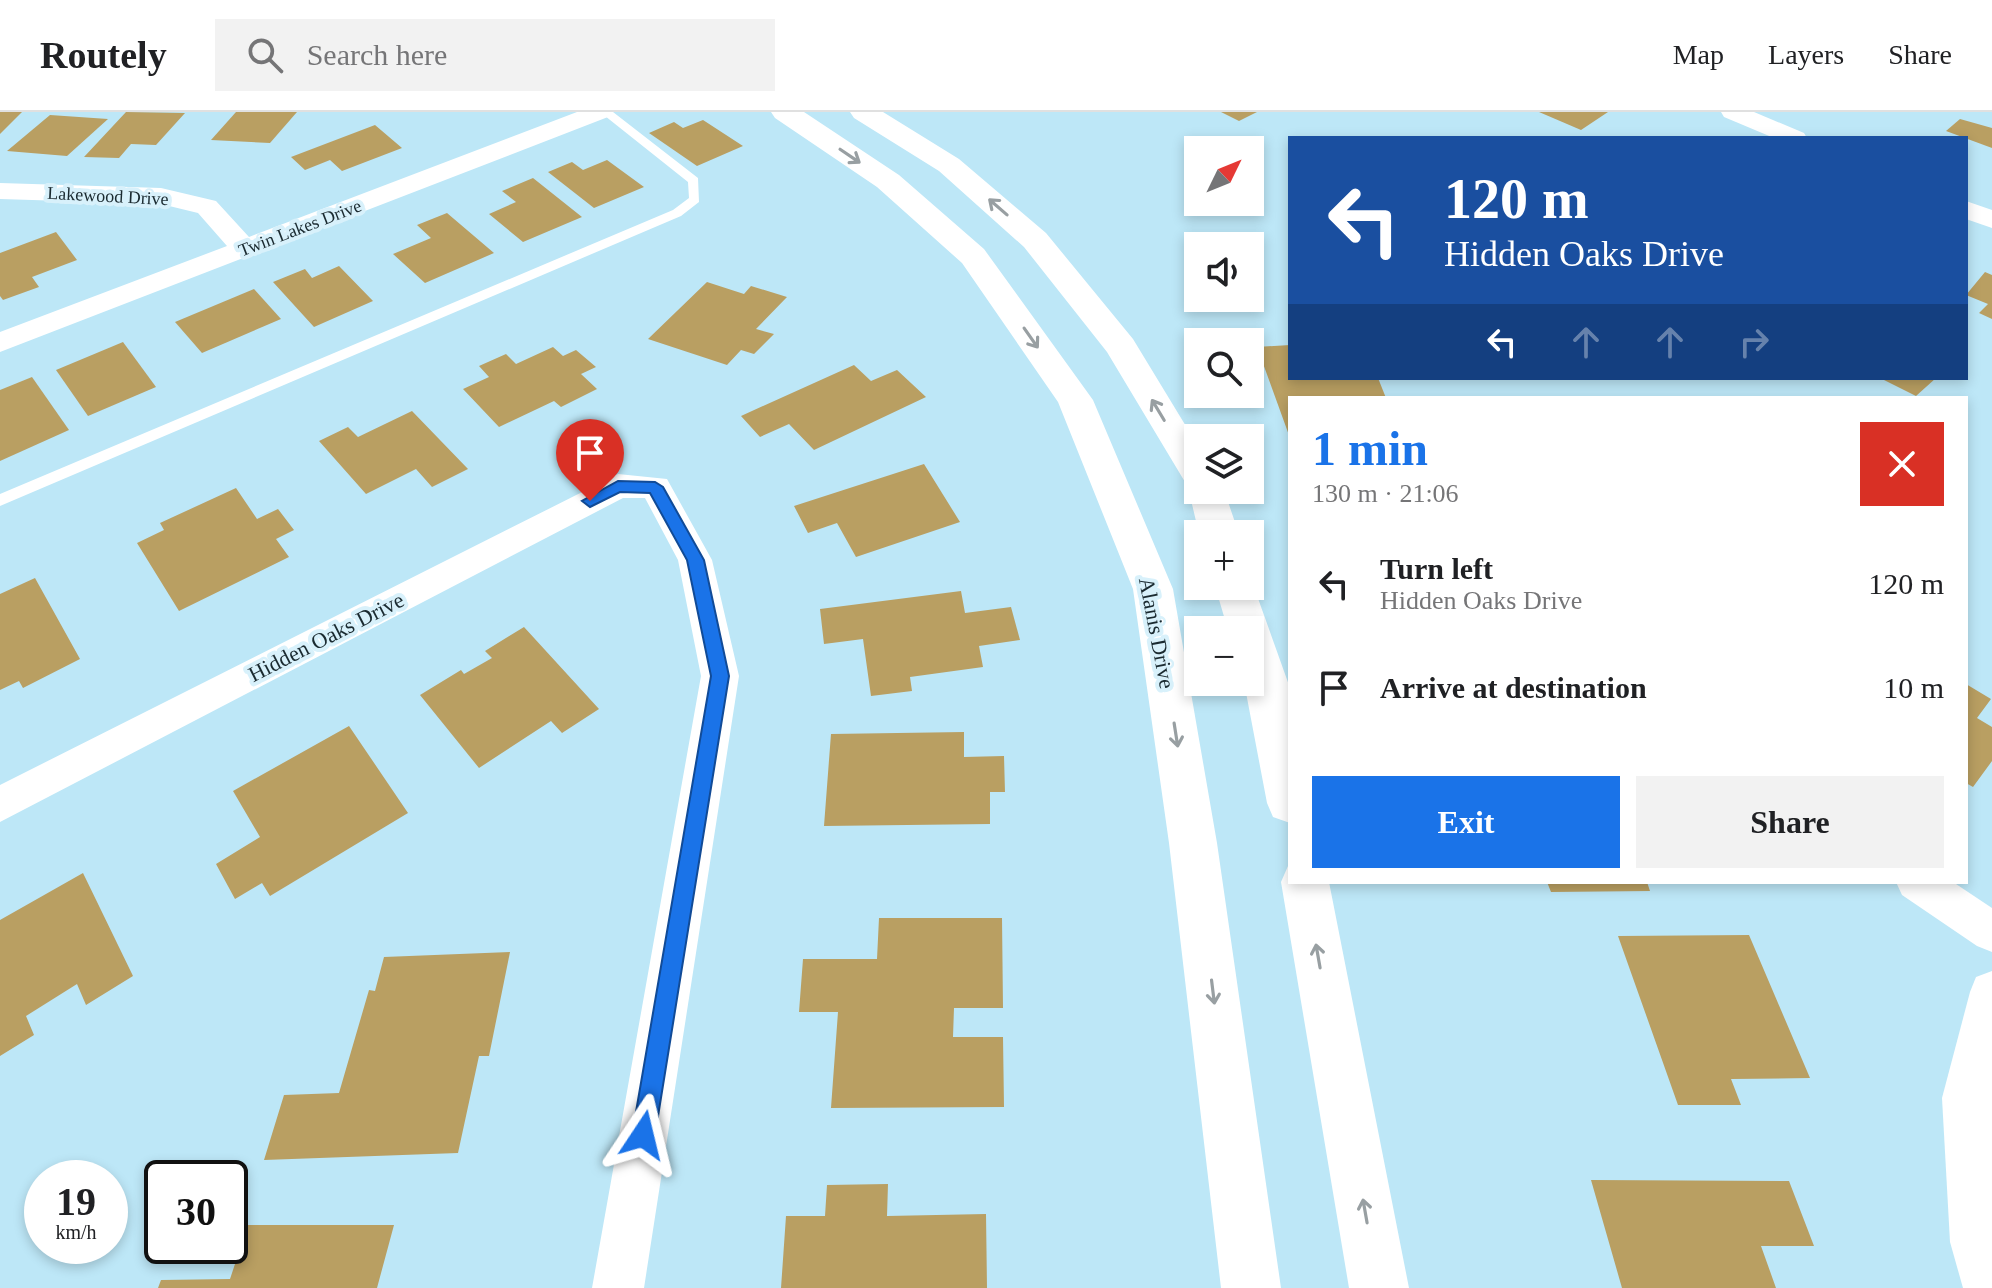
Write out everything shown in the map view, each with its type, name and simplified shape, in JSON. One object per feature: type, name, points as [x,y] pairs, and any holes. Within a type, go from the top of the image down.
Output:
[{"type":"main road","name":"Alanis Drive","points":[[785,112],[888,181],[973,256],[1075,400],[1153,589],[1193,843],[1251,1288]]},
{"type":"main road","points":[[864,112],[949,165],[1035,240],[1121,347],[1184,453]]},
{"type":"main road","points":[[1264,654],[1277,675],[1271,697],[1288,792]]},
{"type":"main road","points":[[1305,884],[1379,1288]]},
{"type":"street","name":"Twin Lakes Drive","points":[[0,343],[599,112]]},
{"type":"street","points":[[1733,112],[1790,136]]},
{"type":"street","name":"Lakewood Drive","points":[[2,193],[161,196],[207,207],[244,249]]},
{"type":"street","points":[[1968,210],[1992,220]]},
{"type":"street","name":"Hidden Oaks Drive","points":[[0,805],[618,486],[655,487],[695,560],[720,676],[618,1288]]},
{"type":"street","points":[[1920,884],[1992,932]]},
{"type":"street","points":[[1989,1288],[1975,1242],[1966,1098],[1992,992]]},
{"type":"lane","points":[[0,500],[677,213],[695,199],[694,181],[606,112]]},
{"type":"building","points":[[0,112],[22,112],[0,134]]},
{"type":"building","points":[[126,112],[185,113],[156,145],[131,144],[119,158],[84,157]]},
{"type":"building","points":[[236,112],[297,112],[270,143],[211,140]]},
{"type":"building","points":[[1221,112],[1257,112],[1239,121]]},
{"type":"building","points":[[1539,112],[1608,112],[1581,130]]},
{"type":"building","points":[[50,115],[108,119],[67,156],[7,151]]},
{"type":"building","points":[[1960,119],[1992,128],[1992,148],[1968,139],[1968,136],[1946,131]]},
{"type":"building","points":[[703,120],[743,146],[697,166],[649,133],[674,122],[683,128]]},
{"type":"building","points":[[375,125],[402,148],[342,171],[330,160],[305,170],[291,157]]},
{"type":"building","points":[[607,160],[644,187],[594,208],[548,172],[572,162],[583,170]]},
{"type":"building","points":[[533,178],[582,217],[523,242],[489,214],[516,202],[502,191]]},
{"type":"building","points":[[447,213],[494,253],[425,283],[393,254],[431,238],[417,225]]},
{"type":"building","points":[[56,232],[77,260],[32,277],[39,287],[3,300],[0,296],[0,253]]},
{"type":"building","points":[[339,266],[373,301],[314,327],[273,282],[305,269],[312,278]]},
{"type":"building","points":[[1985,272],[1992,275],[1992,319],[1979,313],[1988,304],[1968,296]]},
{"type":"building","points":[[707,282],[744,294],[751,286],[787,297],[756,329],[774,334],[754,354],[741,350],[727,365],[648,339]]},
{"type":"building","points":[[254,289],[281,319],[202,353],[175,322]]},
{"type":"building","points":[[123,342],[156,387],[88,416],[56,370]]},
{"type":"building","points":[[1288,345],[1288,380],[1379,380],[1385,396],[1288,396],[1288,432],[1264,366],[1264,347]]},
{"type":"building","points":[[553,347],[563,356],[576,350],[596,367],[581,374],[597,389],[561,407],[554,401],[499,427],[463,389],[489,377],[479,366],[506,354],[516,364]]},
{"type":"building","points":[[854,365],[871,381],[897,370],[926,397],[814,450],[789,424],[760,437],[741,416]]},
{"type":"building","points":[[32,377],[69,430],[0,461],[0,390]]},
{"type":"building","points":[[1884,380],[1934,380],[1916,396]]},
{"type":"building","points":[[412,411],[468,469],[432,487],[416,469],[366,494],[319,441],[348,427],[358,437]]},
{"type":"building","points":[[924,464],[960,522],[856,557],[837,523],[808,533],[794,506]]},
{"type":"building","points":[[236,488],[257,519],[278,509],[294,530],[276,539],[289,557],[179,611],[137,543],[164,530],[160,523]]},
{"type":"building","points":[[35,578],[80,659],[23,688],[19,681],[0,690],[0,594]]},
{"type":"building","points":[[961,591],[965,613],[1011,607],[1020,640],[979,646],[983,667],[910,677],[912,691],[871,696],[863,639],[824,644],[820,609]]},
{"type":"building","points":[[524,627],[599,709],[562,733],[551,721],[479,768],[420,695],[461,670],[464,674],[492,658],[485,651]]},
{"type":"building","points":[[1968,685],[1991,699],[1977,718],[1992,727],[1992,761],[1973,787],[1968,784]]},
{"type":"building","points":[[349,726],[408,813],[270,896],[262,883],[235,899],[216,864],[260,837],[233,791]]},
{"type":"building","points":[[964,732],[964,757],[1004,756],[1005,792],[990,792],[990,824],[824,826],[831,734]]},
{"type":"building","points":[[83,873],[133,976],[86,1005],[77,984],[26,1016],[34,1035],[0,1056],[0,920]]},
{"type":"building","points":[[1548,884],[1648,884],[1650,891],[1551,892]]},
{"type":"building","points":[[879,918],[1002,918],[1003,1008],[954,1008],[953,1037],[1003,1037],[1004,1107],[831,1108],[838,1012],[799,1012],[803,959],[877,959]]},
{"type":"building","points":[[1749,935],[1810,1078],[1731,1079],[1741,1105],[1678,1105],[1618,936]]},
{"type":"building","points":[[510,952],[489,1056],[479,1056],[458,1153],[264,1160],[284,1095],[339,1093],[369,990],[375,991],[384,957]]},
{"type":"building","points":[[1591,1180],[1789,1181],[1814,1246],[1761,1246],[1776,1288],[1622,1288]]},
{"type":"building","points":[[888,1184],[887,1216],[986,1214],[987,1288],[781,1288],[786,1216],[825,1216],[827,1185]]},
{"type":"building","points":[[248,1225],[394,1225],[377,1288],[158,1288],[161,1280],[230,1279],[235,1264],[248,1264]]},
{"type":"route","points":[[590,501],[618,486],[655,487],[695,560],[720,676],[643,1135]]}]
